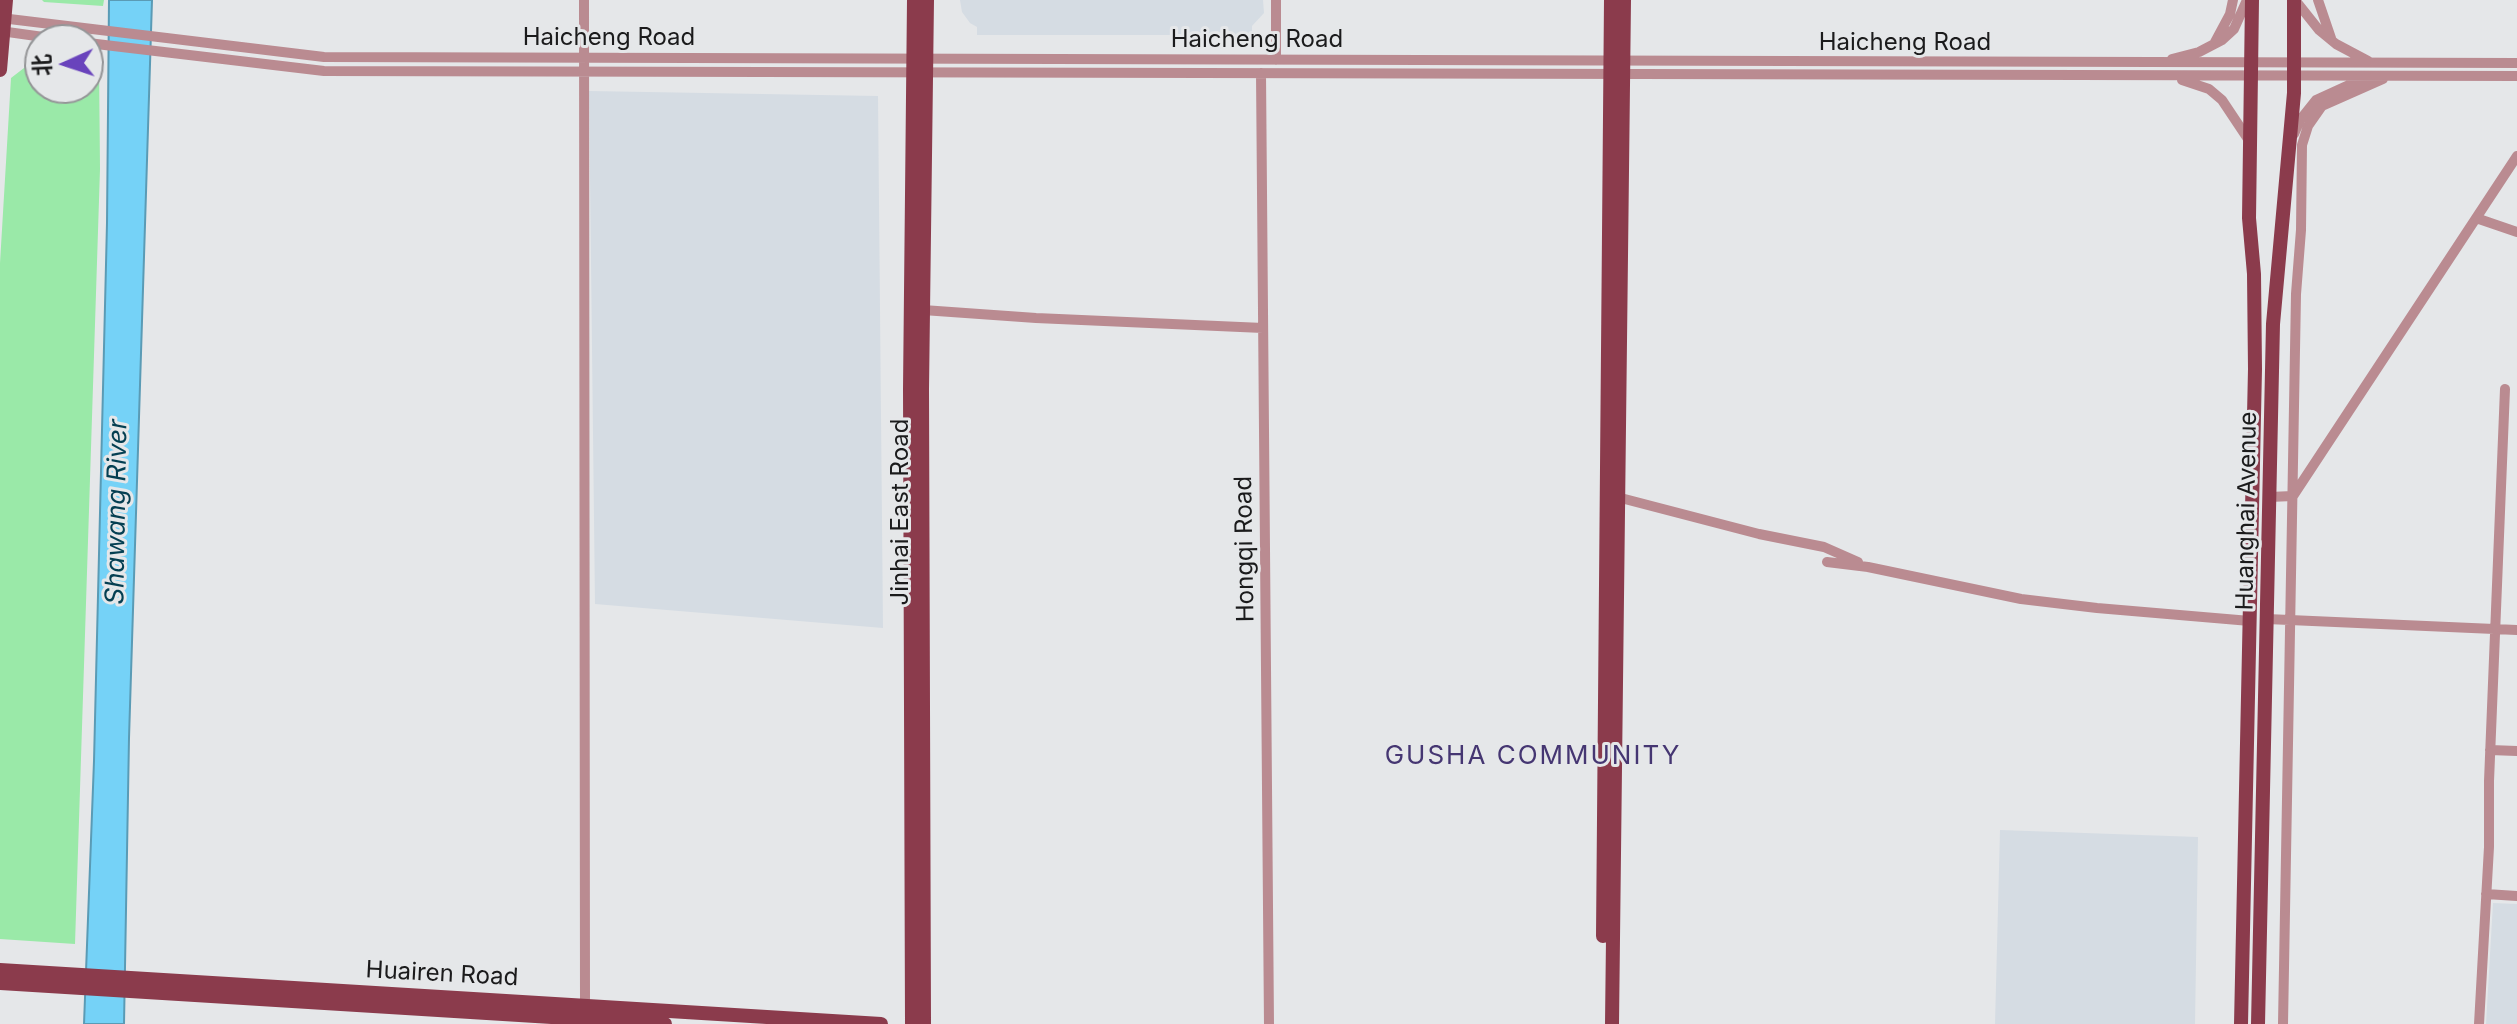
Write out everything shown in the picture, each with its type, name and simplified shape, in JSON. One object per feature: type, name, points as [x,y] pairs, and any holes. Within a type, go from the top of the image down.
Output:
[{"type":"main road","points":[[0,70],[6,0]]},
{"type":"main road","name":"Jinhai East Road","points":[[914,0],[920,66],[923,310],[924,1024]]},
{"type":"main road","name":"Jinhai East Road","points":[[912,1024],[910,373],[920,66],[927,0]]},
{"type":"main road","points":[[1611,0],[1616,68],[1617,497],[1612,1024]]},
{"type":"main road","points":[[1603,1024],[1616,68],[1624,0]]},
{"type":"main road","name":"Huanghai Avenue","points":[[2241,1024],[2255,369],[2254,274],[2249,218],[2250,0]]},
{"type":"main road","name":"Huanghai Avenue","points":[[2258,1024],[2273,324],[2290,143],[2295,0]]},
{"type":"main road","name":"Huairen Road","points":[[0,970],[881,1024]]},
{"type":"main road","name":"Huairen Road","points":[[0,983],[665,1024]]},
{"type":"street","points":[[584,0],[585,1005]]},
{"type":"street","points":[[1276,0],[1276,60]]},
{"type":"street","points":[[2212,46],[2230,14],[2233,0]]},
{"type":"street","points":[[2159,63],[2212,46],[2234,29],[2250,0]]},
{"type":"street","points":[[2295,0],[2331,40],[2374,63]]},
{"type":"street","points":[[2318,0],[2331,40]]},
{"type":"street","name":"Haicheng Road","points":[[2,24],[69,27],[324,57],[583,58],[1261,73],[2159,63],[2252,70]]},
{"type":"street","points":[[2,24],[24,30]]},
{"type":"street","name":"Haicheng Road","points":[[104,45],[324,71],[584,71],[1276,60],[2169,76],[2252,70],[2372,76],[2517,76]]},
{"type":"street","name":"Haicheng Road","points":[[2294,70],[2374,63],[2517,63]]},
{"type":"street","name":"Hongqi Road","points":[[1261,73],[1269,1024]]},
{"type":"street","points":[[2169,76],[2209,89],[2222,100],[2236,117],[2251,146]]},
{"type":"street","points":[[2290,143],[2300,120],[2316,100],[2372,76]]},
{"type":"street","points":[[2283,1024],[2296,294],[2301,230],[2302,145],[2308,126],[2322,106],[2389,76]]},
{"type":"street","points":[[2293,496],[2517,156]]},
{"type":"street","points":[[2476,218],[2517,232]]},
{"type":"street","points":[[923,310],[1263,328]]},
{"type":"street","points":[[2479,1024],[2505,389]]},
{"type":"street","points":[[2269,497],[2293,496]]},
{"type":"street","points":[[1617,497],[1759,534],[1824,547],[1868,567]]},
{"type":"street","points":[[1827,562],[1868,567],[2021,599],[2250,621]]},
{"type":"street","points":[[2267,619],[2517,630]]},
{"type":"street","points":[[2490,750],[2517,751]]},
{"type":"street","points":[[2486,894],[2517,896]]},
{"type":"shaded area","points":[[960,0],[1263,0],[1264,13],[1252,26],[1252,35],[977,35],[977,27],[962,12]]},
{"type":"shaded area","points":[[589,91],[878,96],[883,628],[595,604]]},
{"type":"shaded area","points":[[2000,830],[2198,837],[2195,1024],[1995,1024]]},
{"type":"shaded area","points":[[2493,903],[2517,904],[2517,1024],[2486,1024]]},
{"type":"green space","points":[[42,0],[104,0],[103,6]]},
{"type":"green space","points":[[24,68],[24,104],[99,104],[100,169],[75,944],[0,939],[0,263],[11,78]]},
{"type":"water","name":"Shawang River","points":[[109,0],[152,0],[129,738],[124,1024],[84,1024],[94,761]]},
{"type":"district","name":"GUSHA COMMUNITY","points":[[1533,756]]}]
